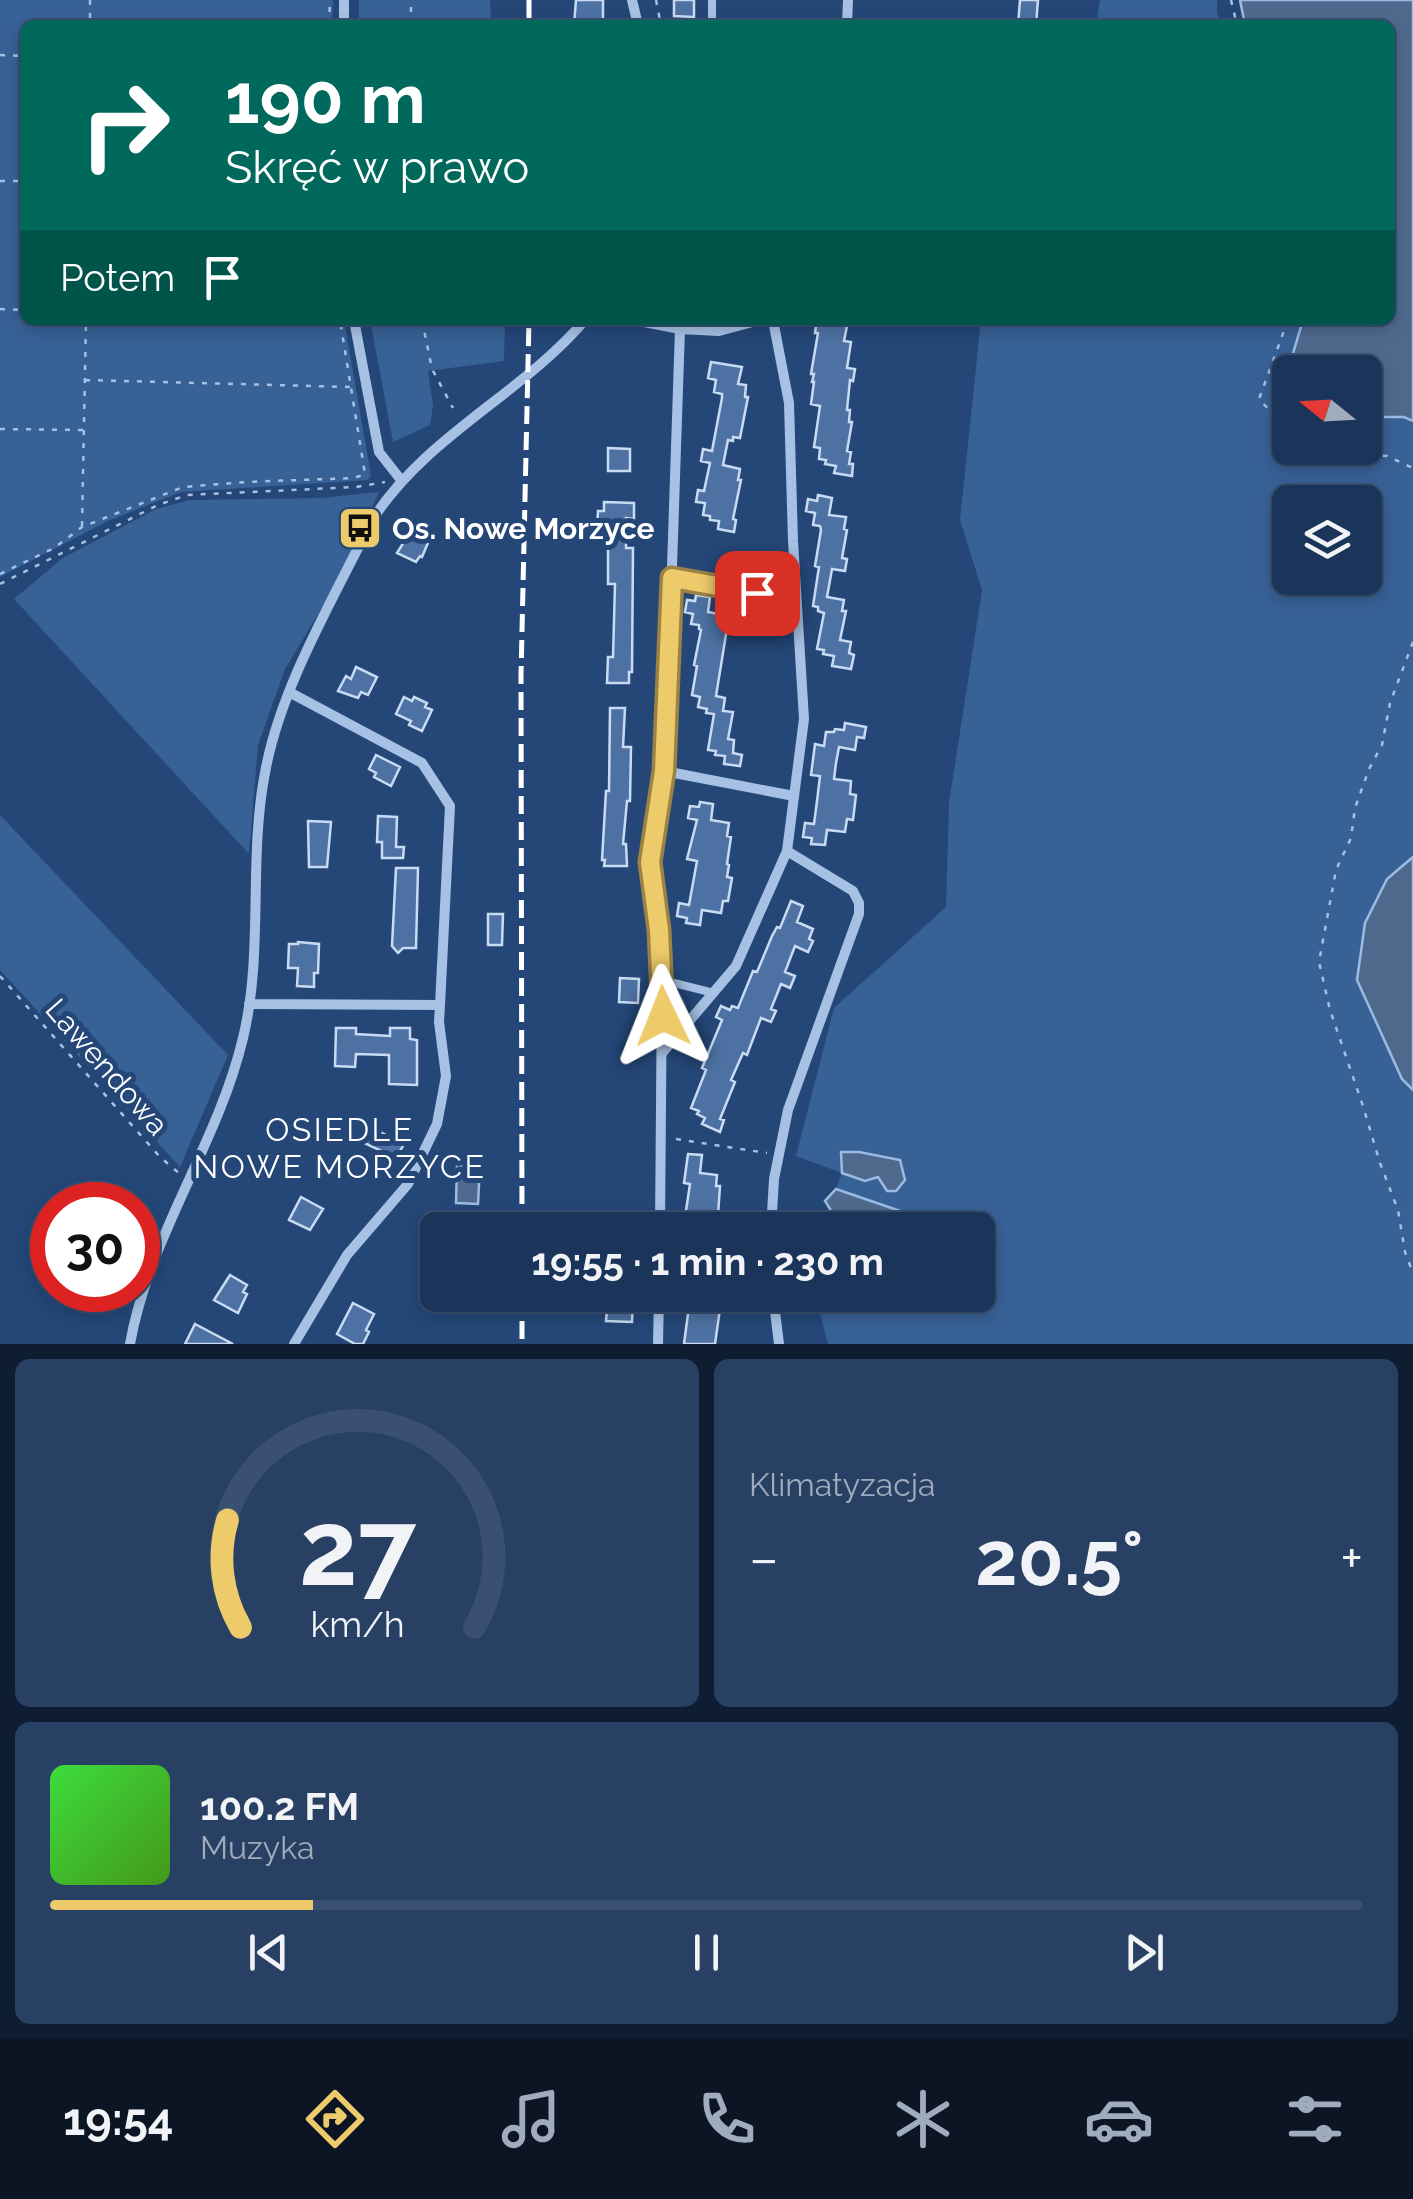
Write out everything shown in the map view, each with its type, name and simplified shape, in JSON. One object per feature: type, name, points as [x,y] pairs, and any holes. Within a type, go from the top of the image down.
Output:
[{"type":"street","points":[[355,325],[380,452],[402,480]]},
{"type":"street","points":[[130,1344],[154,1258],[234,1070],[244,1036],[262,792],[288,692],[386,498],[450,437],[561,348],[581,325]]},
{"type":"street","points":[[660,325],[720,332],[743,325]]},
{"type":"street","points":[[663,1052],[736,966],[787,851],[804,719],[789,403],[774,325]]},
{"type":"street","points":[[660,1212],[662,980],[650,862],[664,771],[680,329]]},
{"type":"street","points":[[672,578],[796,599]]},
{"type":"street","points":[[288,692],[422,763],[450,806],[438,1022],[446,1076],[437,1124],[408,1184],[347,1255],[294,1344]]},
{"type":"street","points":[[664,771],[794,796]]},
{"type":"street","points":[[771,1212],[788,1110],[859,914],[853,891],[787,851]]},
{"type":"street","points":[[249,1004],[440,1005]]},
{"type":"street","points":[[658,1344],[659,1312]]},
{"type":"street","points":[[775,1312],[780,1344]]},
{"type":"lane","points":[[662,980],[714,993]]},
{"type":"path","points":[[82,527],[86,325]]},
{"type":"path","points":[[0,574],[54,548],[82,527],[183,487],[354,478],[365,474],[341,325]]},
{"type":"path","points":[[423,325],[432,370],[452,408]]},
{"type":"path","points":[[1275,355],[1286,325]]},
{"type":"path","points":[[1272,364],[1259,399],[1272,413]]},
{"type":"path","points":[[85,380],[352,387]]},
{"type":"path","points":[[0,428],[84,430]]},
{"type":"path","points":[[1382,456],[1413,468]]},
{"type":"path","points":[[0,584],[128,519],[187,494],[356,488],[402,480]]},
{"type":"path","points":[[1413,642],[1390,704],[1382,745],[1368,768],[1355,808],[1351,838],[1336,870],[1318,962],[1330,1010],[1398,1210],[1413,1273]]},
{"type":"path","name":"Lawendowa","points":[[0,976],[160,1158],[189,1180]]},
{"type":"path","points":[[662,1140],[779,1154]]},
{"type":"shaded area","points":[[0,0],[333,0],[332,20],[20,20],[20,325],[345,325],[371,475],[368,480],[181,492],[108,521],[0,577]]},
{"type":"shaded area","points":[[359,0],[490,0],[491,20],[359,20]]},
{"type":"shaded area","points":[[1100,0],[1217,0],[1220,20],[1097,20]]},
{"type":"shaded area","points":[[1240,0],[1413,0],[1413,421],[1382,417],[1382,355],[1293,355],[1302,325],[1395,325],[1395,20],[1244,20]]},
{"type":"shaded area","points":[[371,325],[505,325],[504,361],[428,371],[433,406],[430,425],[393,442]]},
{"type":"shaded area","points":[[980,325],[1302,325],[1293,355],[1272,355],[1272,465],[1382,465],[1382,417],[1413,421],[1413,857],[1387,879],[1365,923],[1357,980],[1402,1079],[1413,1090],[1413,1344],[828,1344],[820,1312],[995,1312],[995,1212],[831,1212],[825,1201],[836,1189],[842,1173],[796,1156],[834,1008],[946,907],[949,803],[982,590],[960,520]]},
{"type":"shaded area","points":[[379,492],[337,583],[285,669],[258,745],[249,854],[14,599],[63,558],[156,509],[189,500],[320,498]]},
{"type":"shaded area","points":[[0,815],[228,1055],[180,1167],[0,970]]},
{"type":"shaded area","points":[[1413,857],[1413,1090],[1402,1079],[1357,980],[1365,923],[1387,879]]},
{"type":"shaded area","points":[[841,1152],[900,1160],[905,1180],[896,1191],[887,1191],[878,1177],[865,1181],[842,1173]]},
{"type":"shaded area","points":[[457,1165],[480,1166],[478,1204],[456,1203]]},
{"type":"shaded area","points":[[836,1189],[900,1211],[832,1212],[825,1201]]},
{"type":"building","points":[[576,0],[603,0],[603,20],[574,20]]},
{"type":"building","points":[[674,0],[694,0],[694,17],[674,16]]},
{"type":"building","points":[[1020,0],[1038,0],[1036,20],[1018,20]]},
{"type":"building","points":[[816,325],[847,326],[844,341],[851,342],[847,368],[855,369],[847,410],[852,422],[847,451],[851,452],[852,476],[834,473],[836,466],[819,459],[820,448],[814,447],[820,406],[811,404]]},
{"type":"building","points":[[711,362],[742,367],[738,384],[746,385],[748,397],[740,438],[728,440],[723,465],[740,469],[734,532],[718,529],[719,521],[703,515],[705,503],[696,502],[698,490],[704,491],[710,463],[701,461],[703,449],[712,451],[722,398],[722,394],[714,392],[716,380],[708,378]]},
{"type":"building","points":[[608,448],[630,449],[630,471],[608,471]]},
{"type":"building","points":[[818,495],[832,498],[829,515],[846,517],[842,558],[847,559],[845,571],[832,569],[827,597],[844,600],[842,611],[846,611],[840,640],[851,642],[851,669],[832,666],[834,656],[817,649],[824,613],[813,606],[821,530],[813,525],[815,513],[806,511],[808,499],[817,501]]},
{"type":"building","points":[[604,502],[634,503],[634,519],[626,518],[626,548],[633,548],[629,683],[607,683],[608,657],[613,657],[615,584],[608,584],[608,529],[597,529],[598,511],[604,511]]},
{"type":"building","points":[[412,529],[430,538],[416,562],[397,553]]},
{"type":"building","points":[[696,595],[710,597],[708,612],[729,616],[716,696],[725,698],[723,711],[733,712],[728,739],[734,740],[733,753],[742,755],[740,766],[724,764],[725,756],[708,750],[714,714],[698,707],[700,697],[692,695],[701,630],[699,625],[691,624],[693,614],[685,612],[687,600],[695,601]]},
{"type":"building","points":[[356,667],[377,677],[368,695],[361,692],[358,698],[338,691],[346,676],[351,679]]},
{"type":"building","points":[[404,697],[427,703],[425,707],[432,710],[422,731],[396,714]]},
{"type":"building","points":[[610,708],[625,708],[623,747],[631,747],[630,801],[623,844],[627,866],[604,866],[602,860],[609,791]]},
{"type":"building","points":[[845,723],[866,727],[864,738],[857,737],[855,750],[839,747],[836,763],[834,779],[851,781],[850,794],[856,795],[853,820],[847,819],[845,832],[827,830],[825,845],[811,844],[812,838],[803,837],[805,823],[814,824],[817,801],[820,776],[811,775],[815,744],[824,746],[826,732],[844,730]]},
{"type":"building","points":[[376,755],[400,767],[391,786],[374,777],[376,773],[369,769]]},
{"type":"building","points":[[700,802],[713,804],[711,820],[729,823],[727,877],[732,878],[728,901],[723,901],[721,913],[702,910],[700,925],[686,923],[687,918],[677,916],[679,903],[689,905],[697,861],[687,859],[697,820],[688,818],[690,806],[699,807]]},
{"type":"building","points":[[378,816],[397,817],[396,847],[404,847],[403,858],[382,858],[382,842],[377,842]]},
{"type":"building","points":[[308,821],[331,822],[327,867],[309,867]]},
{"type":"building","points":[[396,868],[418,868],[416,948],[403,948],[398,953],[392,946]]},
{"type":"building","points":[[791,901],[803,906],[797,922],[813,929],[809,939],[813,941],[808,952],[795,946],[785,972],[795,976],[790,988],[781,984],[771,1009],[776,1011],[771,1022],[761,1018],[747,1055],[743,1053],[731,1080],[735,1082],[720,1119],[724,1120],[720,1132],[702,1124],[705,1118],[691,1108],[722,1020],[716,1017],[721,1006],[738,1008]]},
{"type":"building","points":[[488,914],[503,914],[502,945],[488,945]]},
{"type":"building","points":[[289,944],[319,944],[314,987],[297,986],[298,968],[288,968]]},
{"type":"building","points":[[620,978],[639,979],[638,1003],[619,1002]]},
{"type":"building","points":[[336,1028],[356,1028],[356,1034],[390,1036],[390,1028],[410,1028],[410,1039],[417,1040],[417,1085],[389,1084],[389,1055],[356,1054],[355,1067],[335,1066]]},
{"type":"building","points":[[370,1127],[404,1144],[396,1158],[362,1142]]},
{"type":"building","points":[[688,1154],[702,1155],[700,1173],[717,1175],[718,1212],[686,1212],[690,1184],[684,1183]]},
{"type":"building","points":[[301,1197],[323,1209],[310,1230],[289,1220]]},
{"type":"building","points":[[230,1275],[247,1285],[238,1313],[214,1300]]},
{"type":"building","points":[[353,1303],[374,1314],[363,1344],[337,1334]]},
{"type":"building","points":[[607,1312],[632,1312],[632,1322],[606,1321]]},
{"type":"building","points":[[688,1312],[720,1312],[715,1344],[684,1344]]},
{"type":"building","points":[[195,1324],[233,1344],[185,1344]]},
{"type":"railway","points":[[529,0],[529,20]]},
{"type":"railway","points":[[522,1212],[521,676],[529,325]]},
{"type":"railway","points":[[522,1312],[522,1344]]},
{"type":"place","name":"Os. Nowe Morzyce","points":[[360,528]]},
{"type":"district","name":"OSIEDLE NOWE MORZYCE","points":[[340,1148]]},
{"type":"route","points":[[663,1016],[659,930],[650,862],[664,771],[672,578],[757,593]]}]
